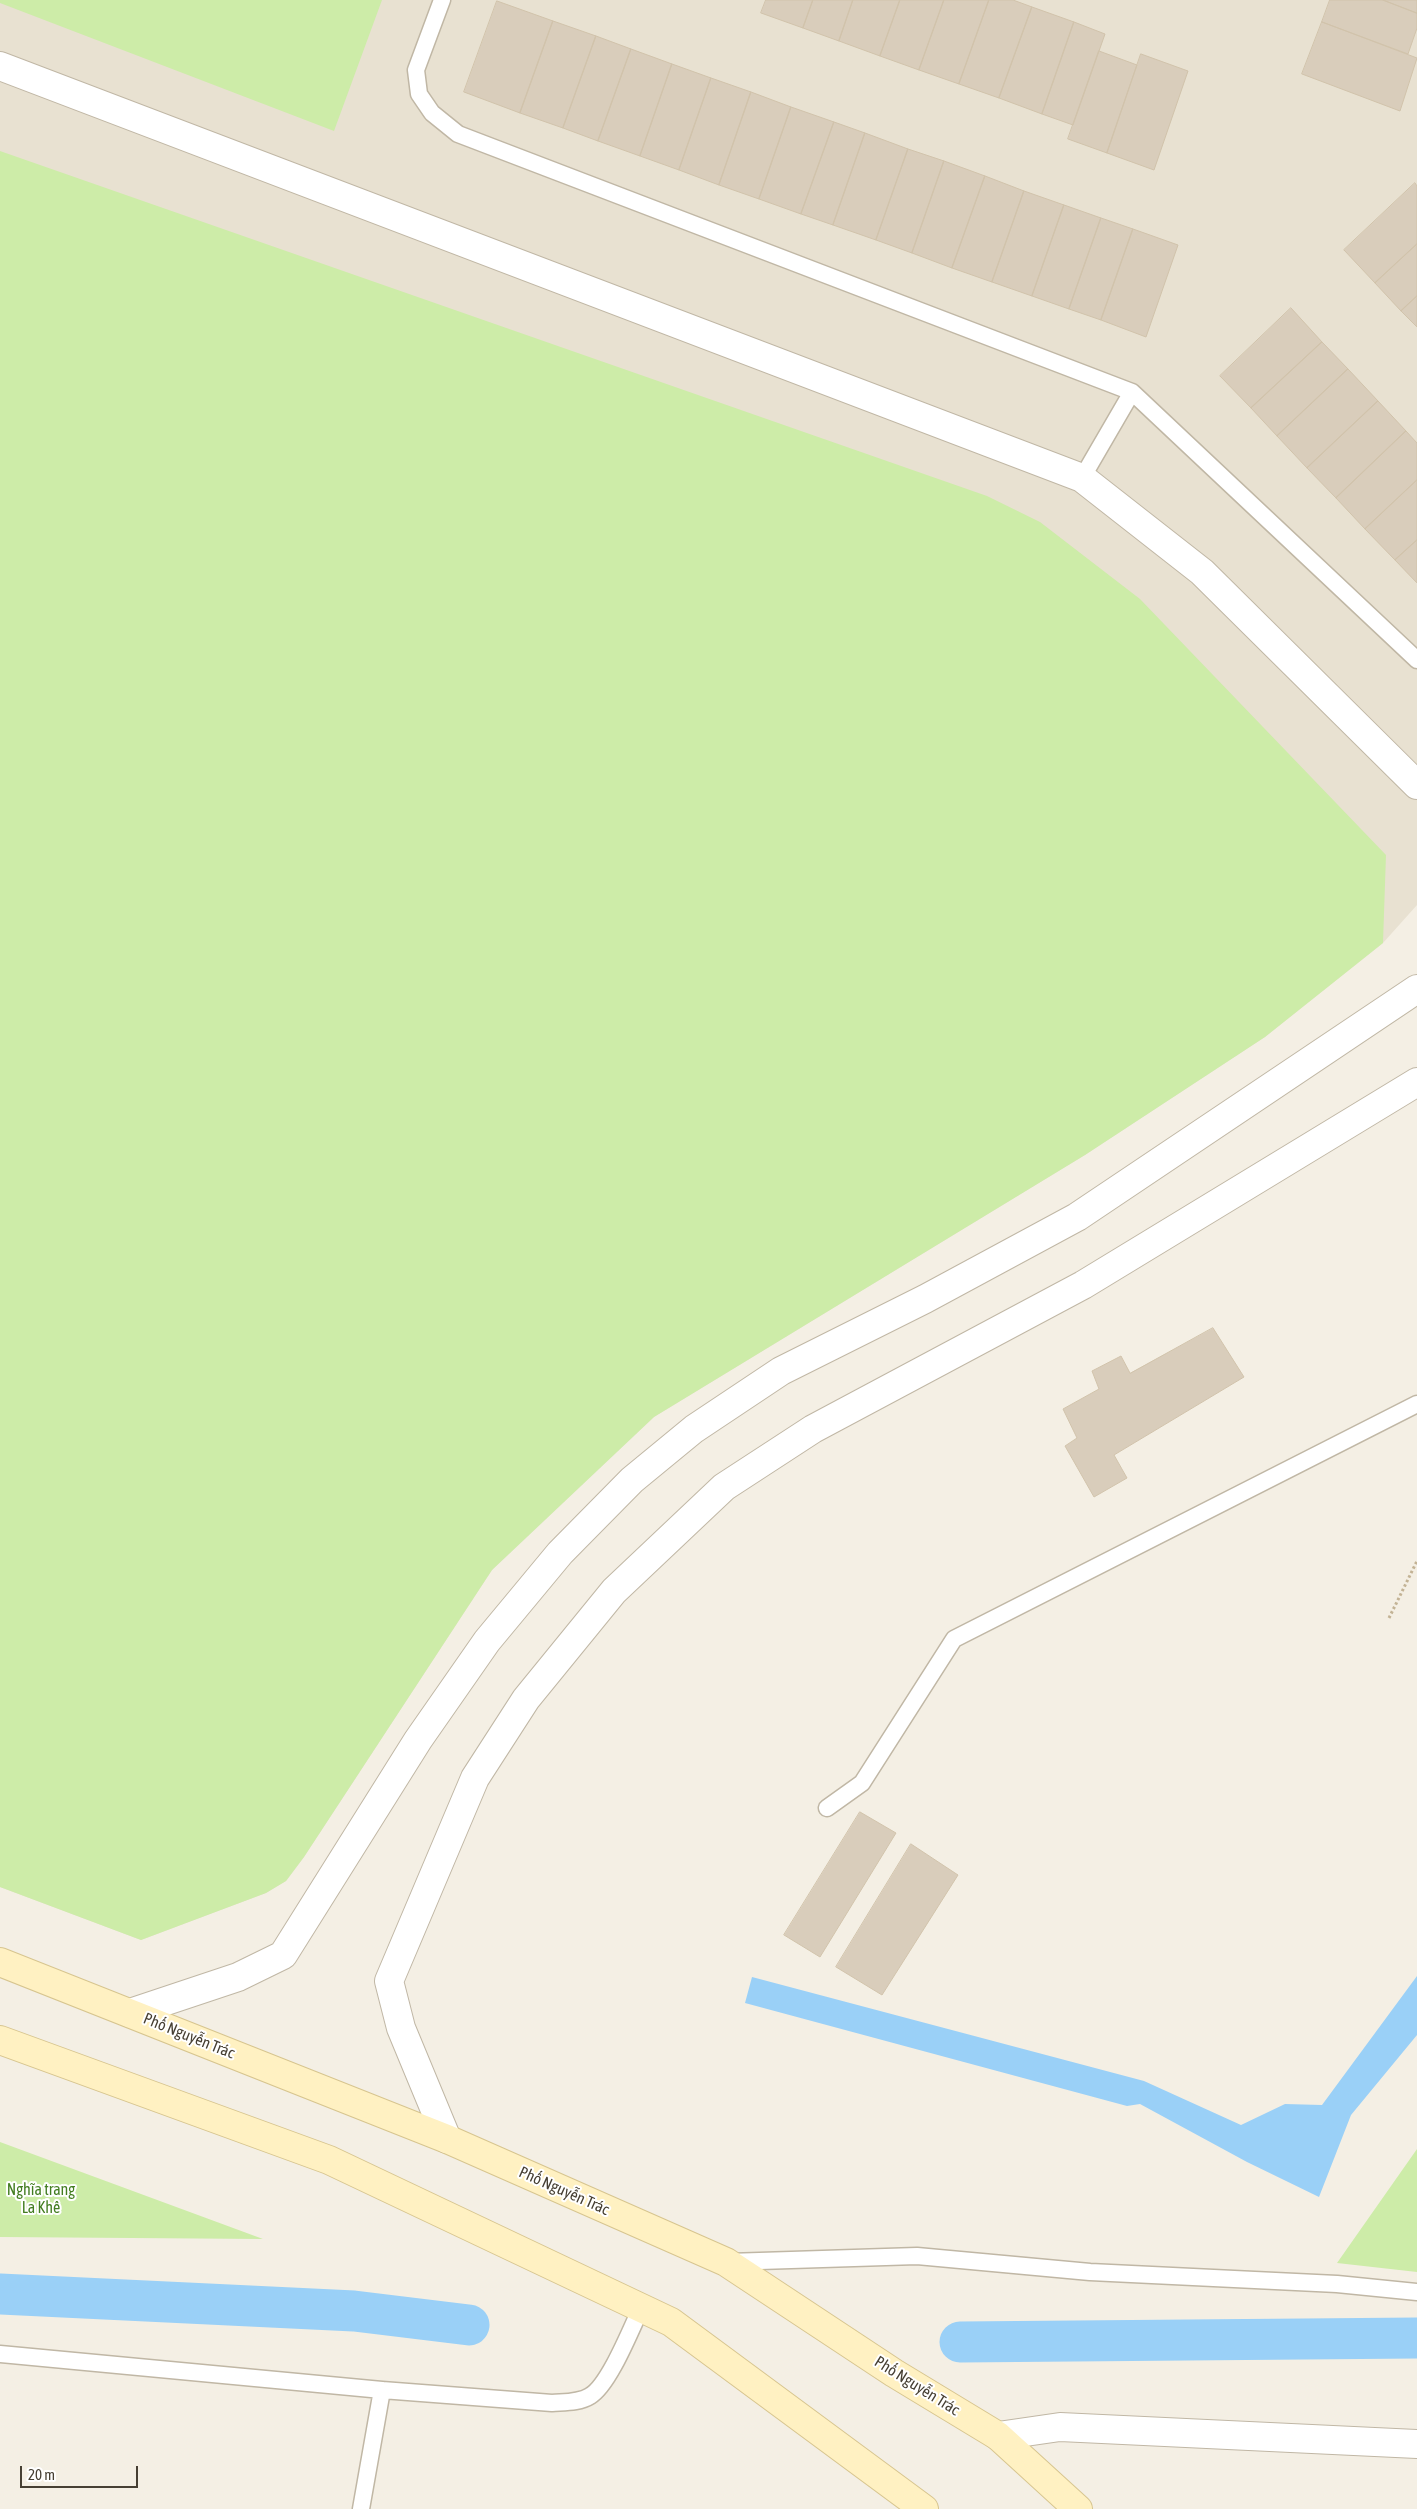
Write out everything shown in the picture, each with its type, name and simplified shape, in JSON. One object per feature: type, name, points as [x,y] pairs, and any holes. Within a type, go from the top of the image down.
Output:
[{"type":"main road","name":"Phố Nguyễn Trác","points":[[0,1962],[130,2012],[448,2140],[726,2262],[894,2373],[998,2436],[1078,2509]]},
{"type":"main road","points":[[0,2040],[329,2160],[671,2322],[924,2509]]},
{"type":"street","points":[[0,66],[1082,478],[1202,572],[1417,785]]},
{"type":"street","points":[[130,2012],[238,1977],[284,1954],[418,1740],[486,1641],[560,1553],[632,1480],[694,1429],[781,1371],[926,1299],[1077,1216],[1417,988]]},
{"type":"street","points":[[448,2140],[400,2028],[389,1981],[475,1778],[526,1699],[614,1591],[724,1487],[813,1429],[1083,1285],[1417,1082]]},
{"type":"street","points":[[998,2436],[1060,2426],[1417,2444]]},
{"type":"lane","points":[[442,0],[416,70],[419,94],[432,114],[458,134],[1132,392],[1417,660]]},
{"type":"lane","points":[[1082,478],[1132,392]]},
{"type":"lane","points":[[827,1808],[862,1784],[954,1639],[1417,1404]]},
{"type":"lane","points":[[726,2262],[917,2256],[1090,2272],[1337,2284],[1417,2292]]},
{"type":"lane","points":[[0,2354],[382,2390],[552,2403],[577,2401],[591,2396],[608,2376],[641,2308]]},
{"type":"lane","points":[[361,2509],[382,2390]]},
{"type":"path","points":[[1389,1618],[1417,1561]]},
{"type":"shaded area","points":[[0,0],[1417,0],[1417,905],[1383,943],[1265,1037],[1085,1155],[654,1417],[492,1570],[304,1857],[286,1881],[266,1893],[141,1940],[0,1887]]},
{"type":"green space","points":[[0,0],[382,0],[334,131],[0,3]]},
{"type":"green space","points":[[0,151],[987,496],[1040,522],[1140,599],[1386,855],[1383,943],[1265,1037],[1085,1155],[654,1417],[492,1570],[304,1857],[286,1881],[266,1893],[141,1940],[0,1887]]},
{"type":"green space","name":"Nghĩa trang La Khê","points":[[0,2142],[263,2239],[0,2237]]},
{"type":"green space","points":[[1417,2149],[1417,2272],[1337,2263]]},
{"type":"water","points":[[1417,1976],[1417,2035],[1351,2115],[1319,2197],[1247,2162],[1140,2104],[1127,2106],[745,2003],[752,1977],[1144,2081],[1241,2125],[1285,2104],[1322,2105]]},
{"type":"building","points":[[766,0],[813,0],[803,28],[761,13]]},
{"type":"building","points":[[813,0],[853,0],[839,41],[803,28]]},
{"type":"building","points":[[853,0],[900,0],[880,56],[839,41]]},
{"type":"building","points":[[900,0],[944,0],[919,70],[880,56]]},
{"type":"building","points":[[944,0],[989,0],[959,84],[919,70]]},
{"type":"building","points":[[989,0],[1013,0],[1032,7],[999,98],[959,84]]},
{"type":"building","points":[[1330,0],[1383,0],[1417,13],[1417,28],[1408,54],[1322,22]]},
{"type":"building","points":[[1383,0],[1417,0],[1417,13]]},
{"type":"building","points":[[497,1],[553,21],[520,113],[464,92]]},
{"type":"building","points":[[1032,7],[1074,22],[1042,114],[999,98]]},
{"type":"building","points":[[553,21],[596,36],[563,128],[520,113]]},
{"type":"building","points":[[1074,22],[1105,34],[1073,125],[1042,114]]},
{"type":"building","points":[[1322,22],[1417,58],[1400,111],[1302,74]]},
{"type":"building","points":[[596,36],[631,49],[598,141],[563,128]]},
{"type":"building","points":[[631,49],[672,64],[640,156],[598,141]]},
{"type":"building","points":[[1099,51],[1137,65],[1107,153],[1068,139]]},
{"type":"building","points":[[1141,54],[1188,71],[1154,170],[1107,153]]},
{"type":"building","points":[[672,64],[711,78],[679,170],[640,156]]},
{"type":"building","points":[[711,78],[751,92],[719,185],[679,170]]},
{"type":"building","points":[[751,92],[791,107],[759,199],[719,185]]},
{"type":"building","points":[[791,107],[834,122],[801,214],[759,199]]},
{"type":"building","points":[[834,122],[865,133],[833,225],[801,214]]},
{"type":"building","points":[[865,133],[908,149],[876,240],[833,225]]},
{"type":"building","points":[[908,149],[944,161],[912,253],[876,240]]},
{"type":"building","points":[[944,161],[985,176],[952,268],[912,253]]},
{"type":"building","points":[[985,176],[1024,191],[992,282],[952,268]]},
{"type":"building","points":[[1415,183],[1417,186],[1417,244],[1375,283],[1344,250]]},
{"type":"building","points":[[1024,191],[1064,205],[1032,296],[992,282]]},
{"type":"building","points":[[1064,205],[1101,218],[1069,309],[1032,296]]},
{"type":"building","points":[[1101,218],[1133,229],[1101,320],[1069,309]]},
{"type":"building","points":[[1133,229],[1178,245],[1146,337],[1101,320]]},
{"type":"building","points":[[1417,244],[1417,296],[1401,311],[1375,283]]},
{"type":"building","points":[[1417,296],[1417,327],[1401,311]]},
{"type":"building","points":[[1291,308],[1322,342],[1251,408],[1220,376]]},
{"type":"building","points":[[1322,342],[1348,369],[1277,436],[1251,408]]},
{"type":"building","points":[[1348,369],[1378,401],[1307,468],[1277,436]]},
{"type":"building","points":[[1378,401],[1406,431],[1336,498],[1307,468]]},
{"type":"building","points":[[1406,431],[1417,443],[1417,480],[1365,529],[1336,498]]},
{"type":"building","points":[[1417,480],[1417,540],[1395,560],[1365,529]]},
{"type":"building","points":[[1417,540],[1417,583],[1395,560]]},
{"type":"building","points":[[1213,1328],[1244,1377],[1114,1455],[1127,1478],[1094,1497],[1065,1446],[1077,1438],[1063,1409],[1099,1389],[1092,1371],[1121,1356],[1130,1373]]},
{"type":"building","points":[[860,1812],[896,1833],[820,1957],[784,1935]]},
{"type":"building","points":[[911,1844],[958,1875],[882,1995],[836,1967]]},
{"type":"waterway","points":[[0,2294],[354,2311],[469,2325]]},
{"type":"waterway","points":[[960,2342],[1417,2338]]}]
